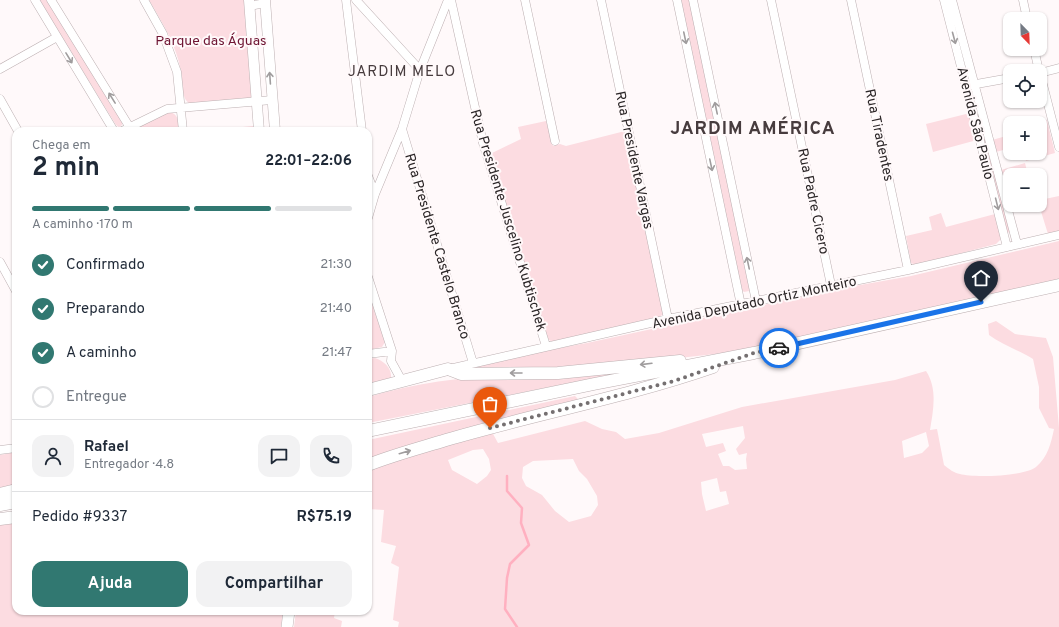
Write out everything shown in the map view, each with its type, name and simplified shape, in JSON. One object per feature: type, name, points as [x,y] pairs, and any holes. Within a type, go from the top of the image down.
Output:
[{"type":"main road","points":[[372,430],[594,384],[754,353],[1059,285]]},
{"type":"main road","points":[[372,389],[448,369],[461,374],[558,373],[754,353]]},
{"type":"main road","points":[[372,463],[474,432],[674,381],[754,353]]},
{"type":"main road","points":[[0,494],[12,491]]},
{"type":"main road","points":[[0,505],[12,503]]},
{"type":"main road","points":[[0,519],[12,518]]},
{"type":"main road","points":[[287,627],[288,615]]},
{"type":"street","points":[[35,0],[112,127]]},
{"type":"street","points":[[50,0],[130,127]]},
{"type":"street","points":[[144,0],[163,34],[174,66],[182,108],[183,127]]},
{"type":"street","points":[[346,0],[362,127]]},
{"type":"street","points":[[356,0],[420,70]]},
{"type":"street","points":[[372,204],[402,129],[420,70],[448,0]]},
{"type":"street","name":"Rua Presidente Juscelino Kubtischek","points":[[451,0],[483,143],[546,346]]},
{"type":"street","points":[[525,0],[555,141]]},
{"type":"street","name":"Rua Presidente Vargas","points":[[601,0],[668,319]]},
{"type":"street","points":[[677,0],[741,305]]},
{"type":"street","points":[[693,0],[756,301]]},
{"type":"street","name":"Rua Padre Cicero","points":[[771,0],[831,285]]},
{"type":"street","name":"Rua Tiradentes","points":[[851,0],[908,270]]},
{"type":"street","name":"Avenida São Paulo","points":[[944,0],[971,85],[1017,244]]},
{"type":"street","name":"Avenida São Paulo","points":[[952,0],[1007,247]]},
{"type":"street","points":[[1023,0],[1026,12]]},
{"type":"street","points":[[259,127],[249,3],[265,2],[275,127]]},
{"type":"street","points":[[0,69],[57,37]]},
{"type":"street","points":[[1047,71],[1059,68]]},
{"type":"street","points":[[971,85],[1003,79]]},
{"type":"street","points":[[0,99],[16,127]]},
{"type":"street","points":[[135,127],[168,109],[272,100]]},
{"type":"street","points":[[1047,100],[1059,147]]},
{"type":"street","name":"Rua Presidente Castelo Branco","points":[[402,129],[473,363]]},
{"type":"street","points":[[372,186],[375,194]]},
{"type":"street","name":"Avenida Deputado Ortiz Monteiro","points":[[448,369],[668,319],[908,270],[1059,235]]},
{"type":"street","points":[[0,262],[12,284]]},
{"type":"street","points":[[7,275],[12,274]]},
{"type":"street","points":[[372,289],[392,351],[391,361],[402,382]]},
{"type":"street","points":[[372,354],[392,351]]},
{"type":"street","points":[[0,450],[12,448]]},
{"type":"green space","points":[[39,0],[47,0],[122,121],[122,125],[119,127],[116,125]]},
{"type":"green space","name":"Parque das Águas","points":[[149,0],[246,0],[252,97],[248,100],[190,104],[183,94],[179,62],[173,44]]},
{"type":"green space","points":[[680,0],[690,0],[751,287],[749,291],[744,292],[742,290]]},
{"type":"green space","points":[[976,95],[1003,204],[1003,212],[1005,212],[1010,232],[1007,233],[972,96]]},
{"type":"green space","points":[[169,111],[177,117],[180,127],[139,127]]},
{"type":"green space","points":[[970,113],[977,140],[933,152],[926,124]]},
{"type":"green space","points":[[1047,120],[1055,153],[1047,155]]},
{"type":"green space","points":[[546,121],[553,146],[560,144],[566,146],[625,131],[664,313],[659,318],[552,342],[548,339],[490,154],[521,139],[518,127]]},
{"type":"green space","points":[[1003,137],[1003,150],[996,152],[992,140]]},
{"type":"green space","points":[[1025,163],[1026,168],[1008,168]]},
{"type":"green space","points":[[1059,196],[1059,232],[1048,234],[1041,212],[1047,212],[1047,199]]},
{"type":"green space","points":[[941,213],[946,227],[995,214],[1001,239],[996,244],[916,265],[911,263],[906,236],[932,230],[929,217]]},
{"type":"green space","points":[[1059,241],[1059,280],[751,350],[589,368],[476,369],[475,367],[548,350],[587,343],[832,290],[911,276]]},
{"type":"green space","points":[[372,305],[385,342],[382,347],[372,349]]},
{"type":"green space","points":[[996,321],[1015,334],[1046,338],[1053,357],[1059,428],[1059,627],[398,627],[399,622],[393,620],[399,567],[391,563],[396,546],[381,542],[384,510],[372,509],[372,467],[492,432],[498,443],[585,421],[602,429],[616,432],[625,439],[659,433],[742,407],[895,380],[926,371],[932,385],[934,400],[930,430],[937,429],[944,465],[952,471],[976,476],[1011,474],[1030,470],[1040,463],[1046,454],[1054,429],[1049,428],[1039,408],[1039,387],[1033,359],[999,342],[989,335],[988,324]],"holes":[[[743,426],[745,438],[736,449],[739,455],[747,453],[747,469],[735,470],[729,466],[723,466],[718,454],[726,451],[723,443],[706,447],[702,434]],[[926,432],[929,446],[922,453],[904,458],[902,441]],[[483,449],[489,459],[491,470],[487,476],[477,484],[452,470],[448,460],[473,450]],[[573,459],[579,471],[587,479],[597,496],[598,505],[591,516],[569,522],[555,511],[542,495],[526,486],[522,478],[523,467],[533,461]],[[717,478],[720,492],[726,491],[729,504],[706,511],[701,482]]]},
{"type":"green space","points":[[372,358],[375,358],[387,365],[391,378],[372,385]]},
{"type":"green space","points":[[631,371],[372,422],[372,396],[433,382],[498,375]]},
{"type":"green space","points":[[575,396],[578,399],[574,402],[372,461],[372,439]]},
{"type":"green space","points":[[12,453],[12,488],[0,491],[0,455]]},
{"type":"green space","points":[[12,521],[12,615],[282,615],[281,627],[0,627],[0,522]]},
{"type":"green space","points":[[296,615],[334,615],[334,618],[342,621],[341,627],[294,627]]},
{"type":"waterway","points":[[507,476],[507,491],[522,508],[521,523],[529,545],[510,564],[507,578],[505,609],[517,627]]},
{"type":"way so far","points":[[490,428],[674,381],[754,353],[779,348]]},
{"type":"district","name":"JARDIM MELO","points":[[402,71]]},
{"type":"district","name":"JARDIM AMÉRICA","points":[[753,128]]},
{"type":"route","points":[[779,348],[981,302]]}]
